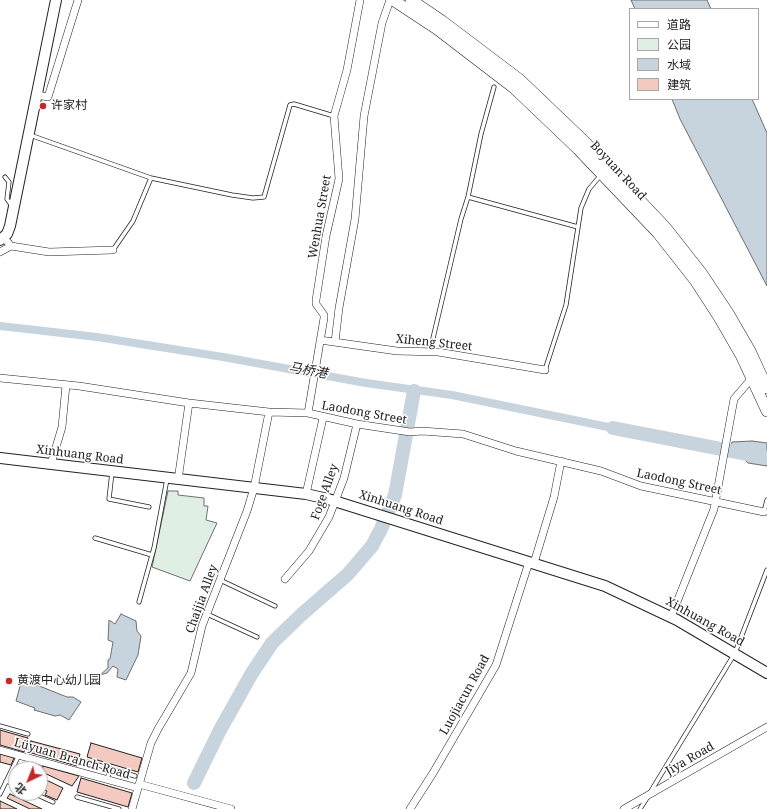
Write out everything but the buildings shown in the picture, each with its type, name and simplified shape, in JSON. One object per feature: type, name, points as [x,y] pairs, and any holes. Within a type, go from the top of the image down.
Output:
[{"type":"main road","name":"Boyuan Road","points":[[392,0],[437,29],[514,88],[578,148],[658,233],[695,280],[723,324],[752,378],[767,411]]},
{"type":"main road","name":"Boyuan Road","points":[[411,0],[442,21],[520,80],[585,142],[665,227],[702,274],[728,313],[750,351],[767,388]]},
{"type":"street","points":[[56,0],[10,226],[2,239],[11,246],[57,253],[113,250]]},
{"type":"street","points":[[37,95],[48,97],[78,0]]},
{"type":"street","name":"Wenhua Street","points":[[308,413],[324,315],[317,307],[316,300],[322,272],[322,254],[339,179],[334,116],[348,70],[360,0]]},
{"type":"street","points":[[335,342],[339,308],[355,219],[364,116],[382,23],[392,0]]},
{"type":"street","points":[[0,252],[11,246]]},
{"type":"street","name":"Xiheng Street","points":[[320,340],[397,351],[430,352],[544,370]]},
{"type":"street","name":"Laodong Street","points":[[0,378],[66,385],[189,403],[269,412],[308,413],[323,418],[406,431],[463,434],[516,451],[601,471],[641,486],[766,513]]},
{"type":"street","points":[[670,617],[712,516],[734,399],[752,378]]},
{"type":"street","points":[[51,464],[62,427],[66,385]]},
{"type":"street","points":[[178,480],[189,403]]},
{"type":"street","name":"Chaijia Alley","points":[[132,809],[154,736],[191,674],[207,614],[254,488],[269,412]]},
{"type":"street","points":[[306,494],[323,418]]},
{"type":"street","name":"Foge Alley","points":[[285,579],[316,540],[329,517],[336,501],[357,424]]},
{"type":"street","name":"Xinhuang Road","points":[[0,458],[167,479],[306,494],[336,501],[393,521],[532,562],[605,586],[670,617],[767,673]]},
{"type":"street","name":"Luojiacun Road","points":[[410,809],[434,773],[496,665],[554,497],[561,461]]},
{"type":"street","name":"Jiya Road","points":[[624,809],[767,727]]},
{"type":"street","name":"Lüyuan Branch Road","points":[[0,750],[107,780],[138,786],[221,808],[231,809]]},
{"type":"lane","points":[[430,352],[461,219],[468,197],[481,134],[494,87]]},
{"type":"lane","points":[[29,134],[151,178],[245,198],[264,197],[290,105],[294,104],[334,116]]},
{"type":"lane","points":[[544,370],[566,305],[578,227],[585,198],[602,173]]},
{"type":"lane","points":[[5,177],[9,182],[7,199],[14,208]]},
{"type":"lane","points":[[113,250],[133,221],[151,178]]},
{"type":"lane","points":[[468,197],[578,227]]},
{"type":"lane","points":[[112,472],[109,499],[149,506]]},
{"type":"lane","points":[[139,602],[152,555],[167,479]]},
{"type":"lane","points":[[766,513],[767,500]]},
{"type":"lane","points":[[95,538],[152,555]]},
{"type":"lane","points":[[640,809],[735,654],[767,570]]},
{"type":"lane","points":[[220,580],[275,606]]},
{"type":"lane","points":[[207,614],[257,637]]},
{"type":"lane","points":[[0,726],[28,734]]},
{"type":"lane","points":[[0,794],[19,756]]},
{"type":"lane","points":[[88,762],[135,776]]},
{"type":"lane","points":[[107,780],[110,768]]},
{"type":"lane","points":[[77,797],[119,809]]},
{"type":"lane","points":[[48,800],[53,802]]},
{"type":"green space","points":[[168,491],[178,491],[178,495],[204,498],[204,506],[208,506],[206,520],[217,523],[190,581],[152,567]]},
{"type":"water","points":[[631,0],[707,0],[711,8],[635,8]]},
{"type":"water","points":[[672,100],[752,100],[767,133],[767,286],[680,119]]},
{"type":"water","points":[[752,441],[767,443],[767,466],[748,463],[744,459],[729,455],[732,442]]},
{"type":"water","points":[[121,614],[136,621],[137,631],[141,636],[138,655],[126,680],[117,677],[118,669],[113,666],[107,673],[100,675],[108,668],[108,660],[110,659],[113,642],[108,640],[109,620],[115,624]]},
{"type":"water","points":[[22,679],[67,697],[73,697],[81,702],[69,720],[60,715],[55,716],[34,710],[35,708],[16,701]]},
{"type":"waterway","name":"马桥港","points":[[0,326],[97,337],[223,357],[366,383],[452,395],[613,428]]},
{"type":"waterway","points":[[194,783],[220,730],[252,673],[272,643],[301,615],[348,574],[372,546],[381,529],[395,495],[414,391]]},
{"type":"waterway","points":[[613,428],[767,458]]},
{"type":"place","name":"许家村","points":[[43,106]]},
{"type":"place","name":"黄渡中心幼儿园","points":[[9,681]]}]
